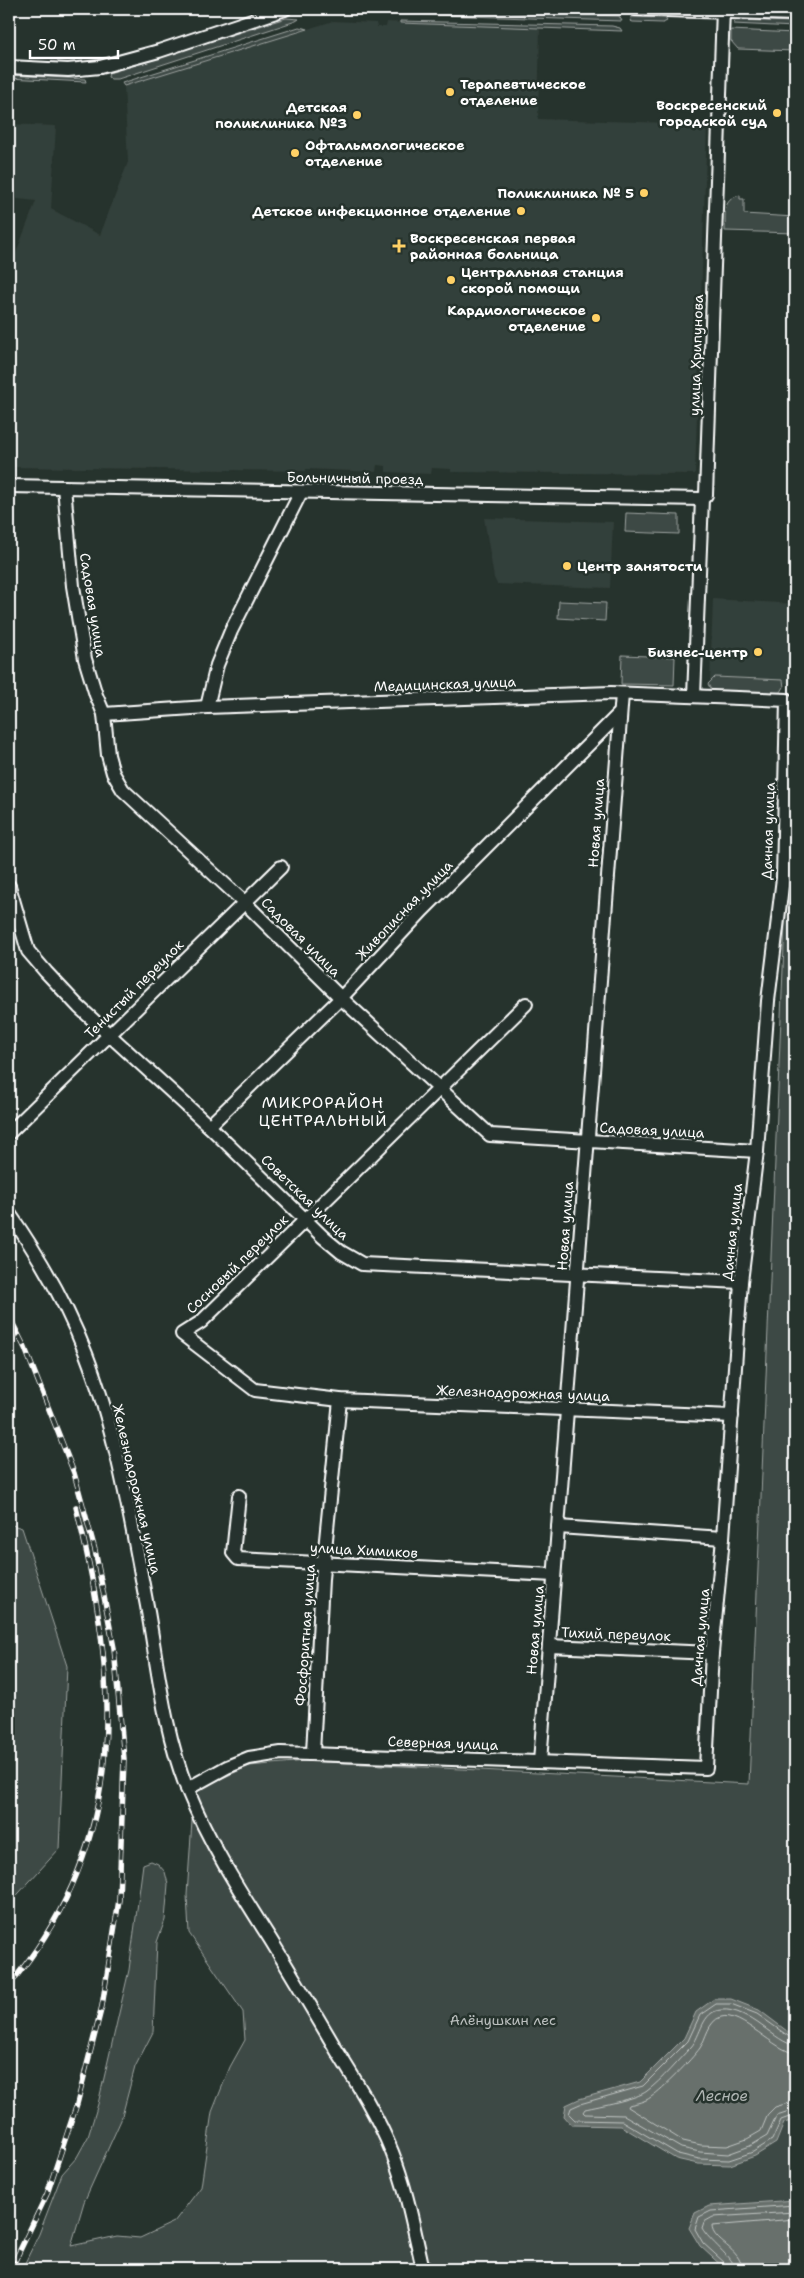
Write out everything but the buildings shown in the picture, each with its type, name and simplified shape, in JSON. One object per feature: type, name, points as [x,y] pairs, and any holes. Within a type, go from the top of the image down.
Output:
[{"type":"street","points":[[9,67],[68,70],[100,67],[159,51],[285,9]]},
{"type":"street","points":[[635,9],[723,10],[795,14]]},
{"type":"street","name":"улица Хрипунова","points":[[694,696],[702,499],[706,495],[723,10]]},
{"type":"street","name":"Больничный проезд","points":[[9,486],[702,499]]},
{"type":"street","name":"Садовая улица","points":[[64,488],[73,586],[84,650],[96,695],[104,714],[108,755],[113,773],[123,790],[244,902],[341,998],[490,1135],[757,1151]]},
{"type":"street","points":[[207,707],[217,665],[231,631],[301,492]]},
{"type":"street","name":"Медицинская улица","points":[[104,714],[207,707],[622,694],[787,700]]},
{"type":"street","name":"Новая улица","points":[[540,1762],[622,694]]},
{"type":"street","name":"Дачная улица","points":[[706,1768],[712,1653],[723,1538],[742,1282],[757,1151],[768,1001],[783,878],[787,700]]},
{"type":"street","name":"Живописная улица","points":[[209,1126],[341,998],[422,910],[620,714]]},
{"type":"street","name":"Тенистый переулок","points":[[9,1133],[281,867]]},
{"type":"street","name":"Советская улица","points":[[9,886],[28,952],[79,1007],[209,1126],[341,1252],[362,1264],[742,1282]]},
{"type":"street","name":"Сосновый переулок","points":[[182,1334],[201,1322],[526,1004]]},
{"type":"street","name":"Железнодорожная улица","points":[[9,1213],[40,1262],[71,1321],[86,1352],[99,1392],[118,1466],[171,1736],[187,1789],[232,1881],[354,2079],[391,2150],[402,2180],[423,2269]]},
{"type":"street","name":"Железнодорожная улица","points":[[182,1334],[255,1390],[340,1400],[732,1416]]},
{"type":"street","name":"Фосфоритная улица","points":[[313,1753],[322,1579],[340,1400]]},
{"type":"street","name":"улица Химиков","points":[[239,1496],[233,1553],[238,1559],[554,1575]]},
{"type":"street","points":[[558,1527],[723,1538]]},
{"type":"street","name":"Тихий переулок","points":[[549,1646],[712,1653]]},
{"type":"street","name":"Северная улица","points":[[187,1789],[228,1767],[250,1758],[282,1753],[706,1768]]},
{"type":"shaded area","name":"Воскресенская первая районная больница","points":[[333,21],[376,23],[377,27],[386,27],[387,22],[540,28],[538,119],[707,124],[695,474],[451,472],[451,469],[432,468],[431,474],[386,472],[386,466],[377,465],[376,472],[306,469],[306,471],[9,467],[9,257],[14,258],[36,201],[9,198],[9,124],[56,126],[51,209],[100,235],[128,162],[124,86]]},
{"type":"shaded area","points":[[484,518],[613,522],[610,588],[497,584],[494,578]]},
{"type":"shaded area","points":[[713,599],[795,604],[795,684],[710,680]]},
{"type":"green space","points":[[409,10],[619,16],[622,21],[407,14]]},
{"type":"green space","points":[[632,17],[665,18],[667,21],[663,23],[633,22],[630,21]]},
{"type":"green space","points":[[286,18],[299,19],[118,79],[108,77],[109,73]]},
{"type":"green space","points":[[737,20],[795,22],[795,27],[733,24]]},
{"type":"green space","points":[[400,21],[612,26],[620,28],[622,31],[400,23]]},
{"type":"green space","points":[[299,27],[308,29],[124,86],[122,83]]},
{"type":"green space","points":[[731,30],[795,33],[795,51],[738,49],[731,41]]},
{"type":"green space","points":[[9,75],[85,79],[86,82],[9,78]]},
{"type":"green space","points":[[740,195],[740,199],[744,199],[744,214],[795,217],[795,233],[725,231],[727,204],[734,197]]},
{"type":"green space","points":[[626,513],[679,515],[679,534],[625,532]]},
{"type":"green space","points":[[559,601],[606,603],[605,621],[558,618]]},
{"type":"green space","points":[[622,655],[675,657],[674,685],[621,684]]},
{"type":"green space","points":[[715,677],[783,680],[784,687],[781,692],[775,693],[714,691],[711,690],[708,684]]},
{"type":"green space","name":"Алёнушкин лес","points":[[795,682],[795,2269],[22,2269],[39,2234],[62,2174],[77,2157],[88,2137],[98,2104],[129,1970],[143,1864],[151,1861],[158,1864],[165,1872],[168,1884],[165,1920],[157,1942],[153,2032],[135,2067],[121,2120],[84,2202],[71,2246],[117,2236],[140,2238],[174,2222],[201,2187],[212,2112],[230,2067],[245,2040],[243,2012],[189,1933],[187,1895],[194,1791],[249,1766],[306,1761],[749,1784]]},
{"type":"green space","points":[[9,1524],[22,1528],[67,1666],[59,1849],[9,1904]]},
{"type":"water","name":"Лесное","points":[[714,1999],[731,1999],[759,2010],[795,2037],[795,2120],[784,2123],[776,2143],[755,2156],[730,2165],[698,2164],[676,2159],[621,2126],[572,2125],[564,2116],[566,2105],[579,2099],[640,2082],[684,2038],[696,2012]]},
{"type":"water","points":[[795,2200],[795,2269],[725,2269],[700,2246],[689,2228],[695,2213],[709,2206]]},
{"type":"railway","points":[[9,1316],[25,1348],[74,1473],[95,1550],[114,1648],[124,1759],[119,1900],[102,2006],[77,2104],[47,2194],[11,2269]]},
{"type":"railway","points":[[9,1985],[49,1930],[77,1874],[95,1816],[104,1756],[106,1696],[101,1634],[76,1507]]},
{"type":"place","name":"Терапевтическое отделение","points":[[450,92]]},
{"type":"place","name":"Воскресенский городской суд","points":[[777,113]]},
{"type":"place","name":"Детская поликлиника №3","points":[[357,115]]},
{"type":"place","name":"Офтальмологическое отделение","points":[[295,153]]},
{"type":"place","name":"Поликлиника № 5","points":[[644,193]]},
{"type":"place","name":"Детское инфекционное отделение","points":[[521,211]]},
{"type":"place","name":"Воскресенская первая районная больница","points":[[399,246]]},
{"type":"place","name":"Центральная станция скорой помощи","points":[[451,280]]},
{"type":"place","name":"Кардиологическое отделение","points":[[596,318]]},
{"type":"place","name":"Центр занятости","points":[[567,566]]},
{"type":"place","name":"Бизнес-центр","points":[[758,652]]},
{"type":"district","name":"МИКРОРАЙОН ЦЕНТРАЛЬНЫЙ","points":[[323,1111]]}]
